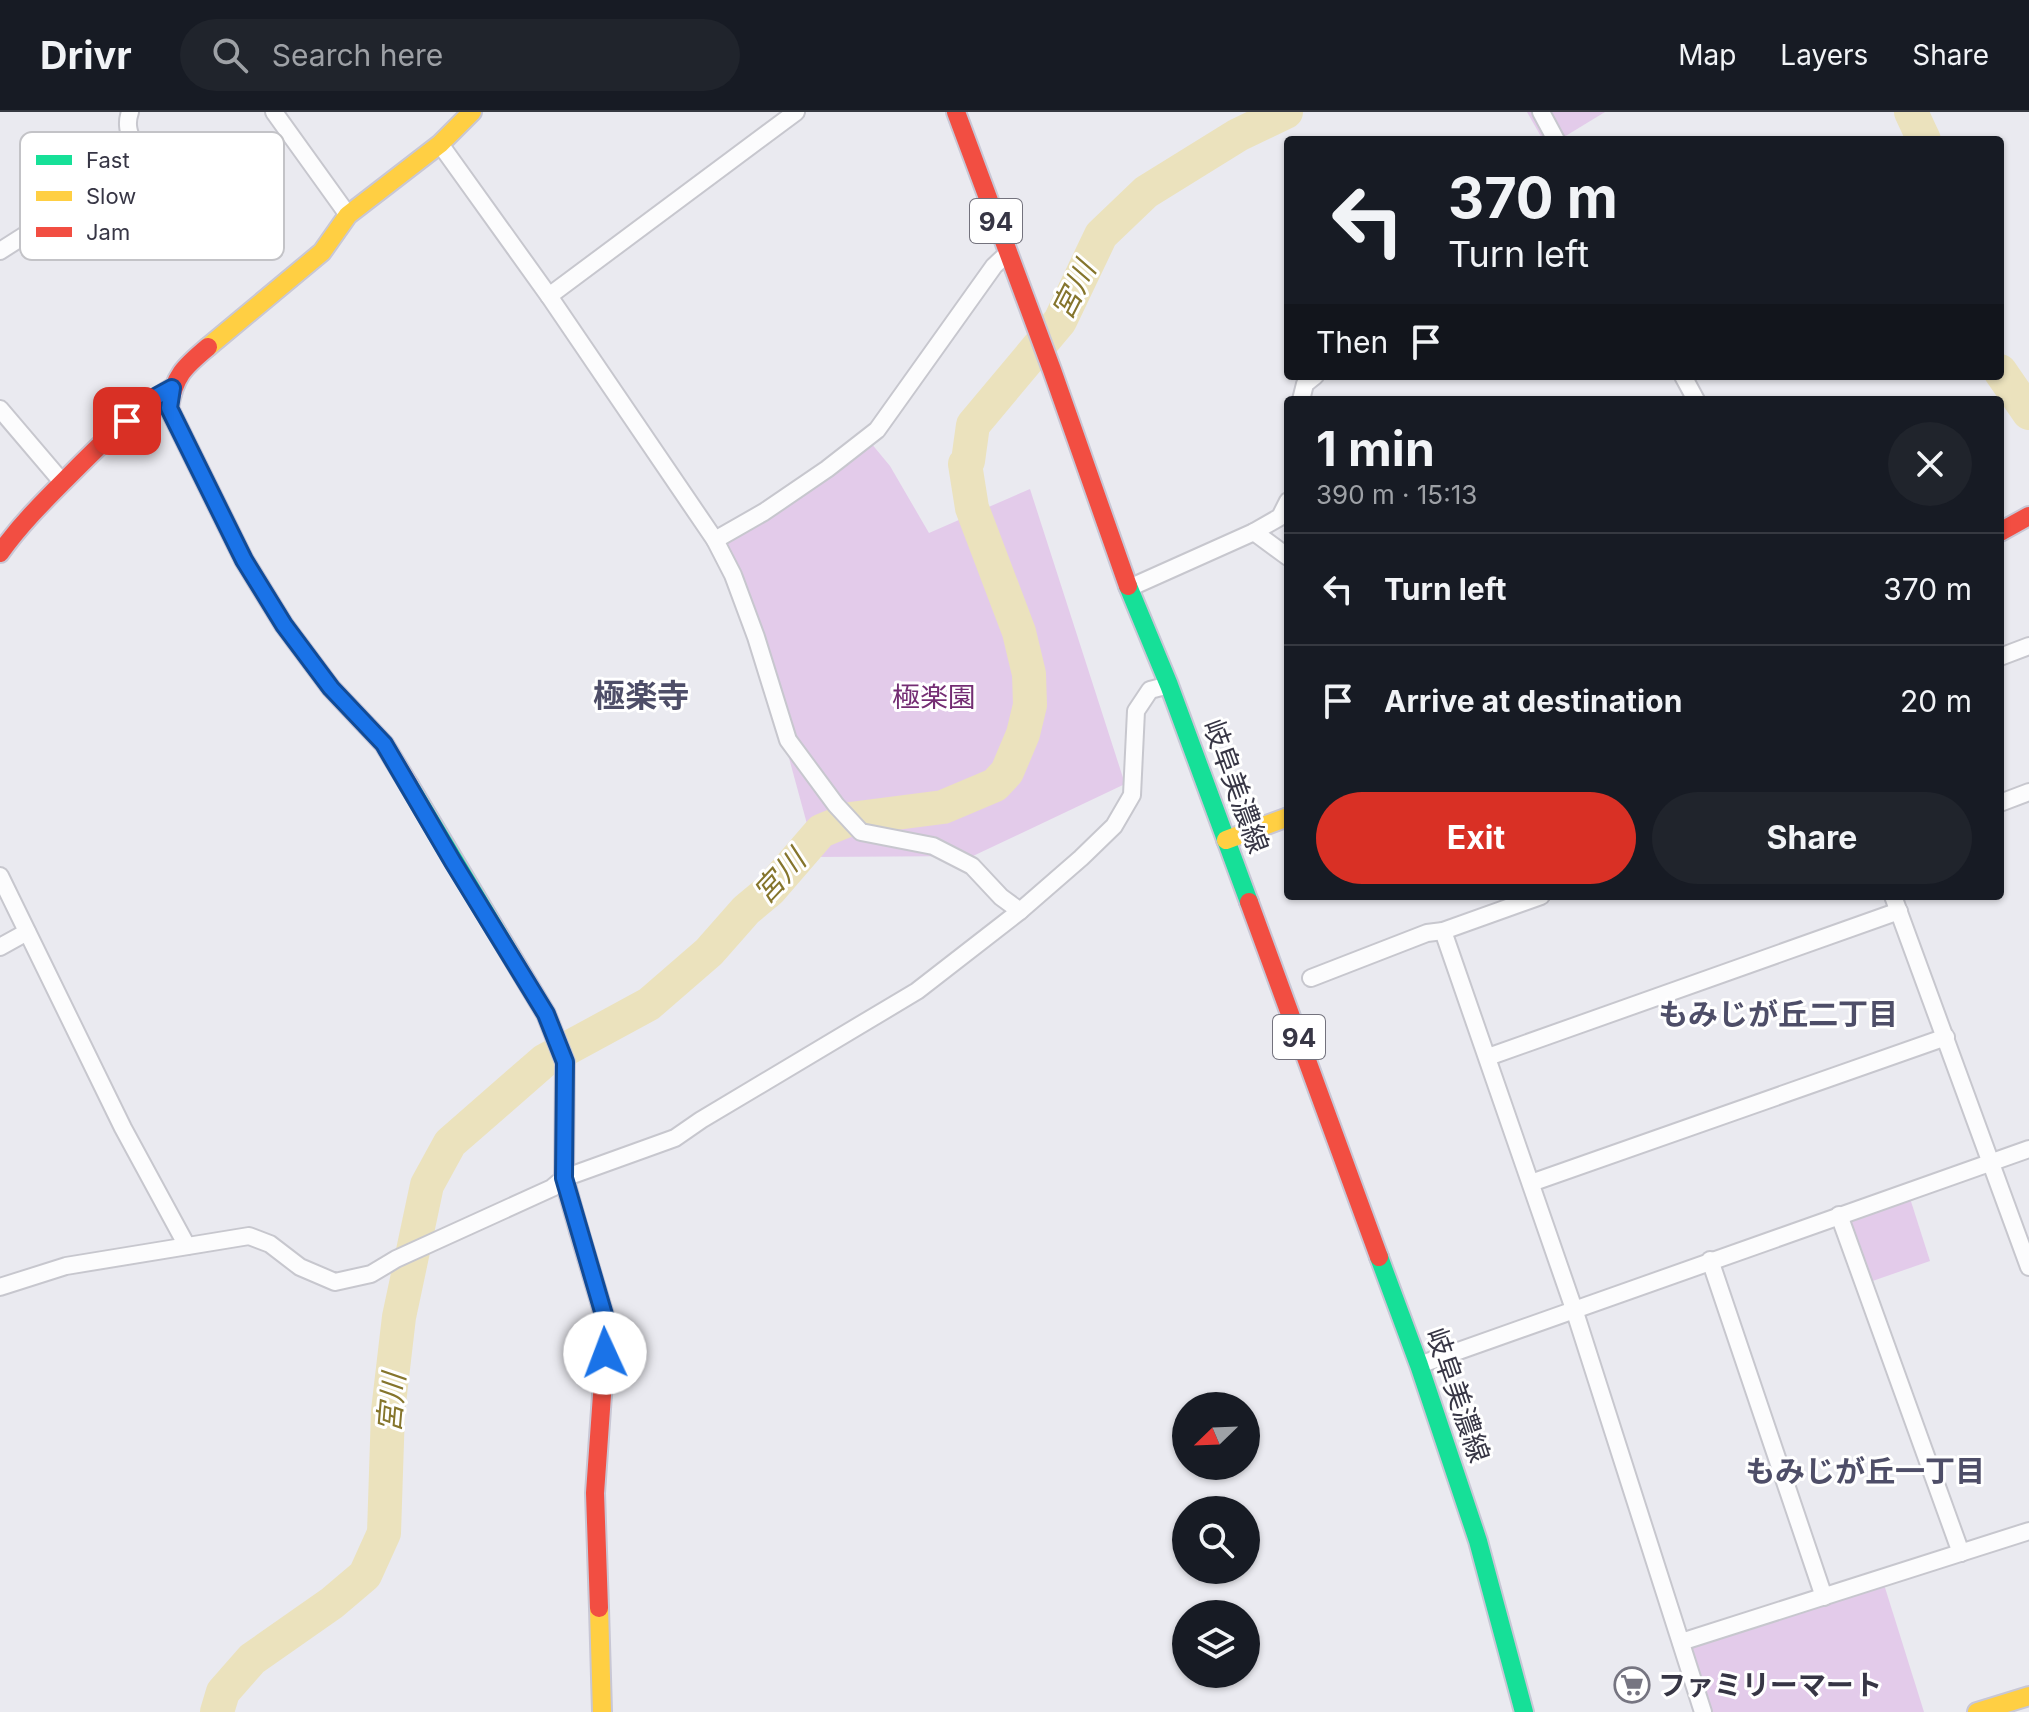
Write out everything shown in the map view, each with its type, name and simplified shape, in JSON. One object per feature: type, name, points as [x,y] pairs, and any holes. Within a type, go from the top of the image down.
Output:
[{"type":"street","points":[[128,132],[130,112]]},
{"type":"street","points":[[274,112],[348,215]]},
{"type":"street","points":[[472,112],[440,144],[348,215],[322,252],[183,368],[172,388],[169,408],[244,560],[284,625],[331,688],[384,744],[546,1014],[565,1062],[564,1178],[607,1325],[595,1493],[602,1712]]},
{"type":"street","points":[[549,296],[796,112]]},
{"type":"street","name":"岐阜美濃線","points":[[956,112],[1129,588],[1169,685],[1419,1365],[1478,1541],[1524,1712]]},
{"type":"street","points":[[1541,112],[1554,136]]},
{"type":"street","points":[[440,144],[549,296],[715,540],[733,575],[788,740],[836,805],[861,832],[933,846],[972,866],[1001,897],[1020,911]]},
{"type":"street","points":[[0,251],[20,238]]},
{"type":"street","points":[[715,540],[827,469],[877,430],[994,266],[1008,253]]},
{"type":"street","points":[[0,553],[19,524],[150,400],[172,388]]},
{"type":"street","points":[[0,409],[63,483]]},
{"type":"street","points":[[1129,588],[1254,532],[1280,517],[1284,509]]},
{"type":"street","points":[[2004,530],[2029,516]]},
{"type":"street","points":[[1254,532],[1284,554]]},
{"type":"street","points":[[2004,655],[2029,646]]},
{"type":"street","points":[[0,1287],[66,1266],[249,1236],[270,1244],[300,1267],[335,1282],[371,1274],[396,1259],[552,1188],[564,1178],[675,1138],[917,991],[1020,911],[1081,858],[1114,826],[1132,795],[1136,711],[1150,690],[1169,685]]},
{"type":"street","points":[[2004,801],[2029,792]]},
{"type":"street","points":[[1226,840],[1284,818]]},
{"type":"street","points":[[0,876],[123,1128],[187,1246]]},
{"type":"street","points":[[1311,978],[1427,933],[1443,931],[1530,900]]},
{"type":"street","points":[[1488,1057],[1896,903],[2029,1267]]},
{"type":"street","points":[[1443,931],[1574,1309],[1703,1712]]},
{"type":"street","points":[[0,947],[27,932]]},
{"type":"street","points":[[1531,1183],[1946,1037]]},
{"type":"street","points":[[1419,1365],[2029,1149]]},
{"type":"street","points":[[1839,1215],[1961,1553]]},
{"type":"street","points":[[1710,1260],[1824,1597]]},
{"type":"street","points":[[1681,1642],[2029,1531]]},
{"type":"street","points":[[1977,1712],[2029,1696]]},
{"type":"green space","points":[[1527,112],[1605,112],[1566,136],[1541,136]]},
{"type":"green space","name":"極楽園","points":[[866,437],[890,466],[929,533],[1030,489],[1125,784],[973,856],[816,857],[756,637],[715,540]]},
{"type":"green space","points":[[1908,1192],[1930,1261],[1864,1284],[1839,1215]]},
{"type":"green space","points":[[1882,1578],[1924,1712],[1703,1712],[1681,1642]]},
{"type":"waterway","name":"宮川","points":[[217,1712],[223,1692],[252,1659],[332,1603],[365,1575],[384,1533],[388,1411],[399,1317],[427,1185],[450,1143],[544,1061],[649,1004],[709,952],[746,910],[770,890],[821,831],[850,819],[943,807],[995,785],[1007,772],[1023,734],[1030,705],[1029,674],[1019,632],[972,508],[965,464],[973,425],[1060,321],[1101,235],[1146,192],[1238,135],[1286,112]]},
{"type":"waterway","points":[[1911,112],[1922,136]]},
{"type":"waterway","points":[[2004,377],[2029,413]]},
{"type":"traffic: fast","points":[[1128,586],[1169,685],[1249,902]]},
{"type":"traffic: fast","points":[[409,785],[546,1014],[565,1062],[564,1178],[579,1231]]},
{"type":"traffic: fast","points":[[1379,1257],[1478,1541],[1524,1712]]},
{"type":"traffic: slow","points":[[208,347],[322,252],[348,215],[440,144],[472,112]]},
{"type":"traffic: slow","points":[[1226,840],[1284,818]]},
{"type":"traffic: slow","points":[[599,1608],[602,1712]]},
{"type":"traffic: slow","points":[[1977,1712],[2029,1696]]},
{"type":"traffic: jam","points":[[956,112],[1128,586]]},
{"type":"traffic: jam","points":[[208,347],[181,373],[169,408],[244,560],[284,625],[331,688],[384,744],[409,785]]},
{"type":"traffic: jam","points":[[0,553],[32,514],[104,441],[172,388]]},
{"type":"traffic: jam","points":[[2004,530],[2029,516]]},
{"type":"traffic: jam","points":[[1249,902],[1379,1257]]},
{"type":"traffic: jam","points":[[579,1231],[607,1325],[595,1493],[599,1608]]},
{"type":"place","name":"ファミリーマート","points":[[1632,1685]]},
{"type":"district","name":"極楽寺","points":[[641,695]]},
{"type":"district","name":"もみじが丘二丁目","points":[[1778,1014]]},
{"type":"district","name":"もみじが丘一丁目","points":[[1865,1471]]},
{"type":"route","points":[[127,421],[150,400],[172,388],[169,408],[244,560],[284,625],[331,688],[384,744],[546,1014],[565,1062],[564,1178],[607,1325],[605,1353]]}]
